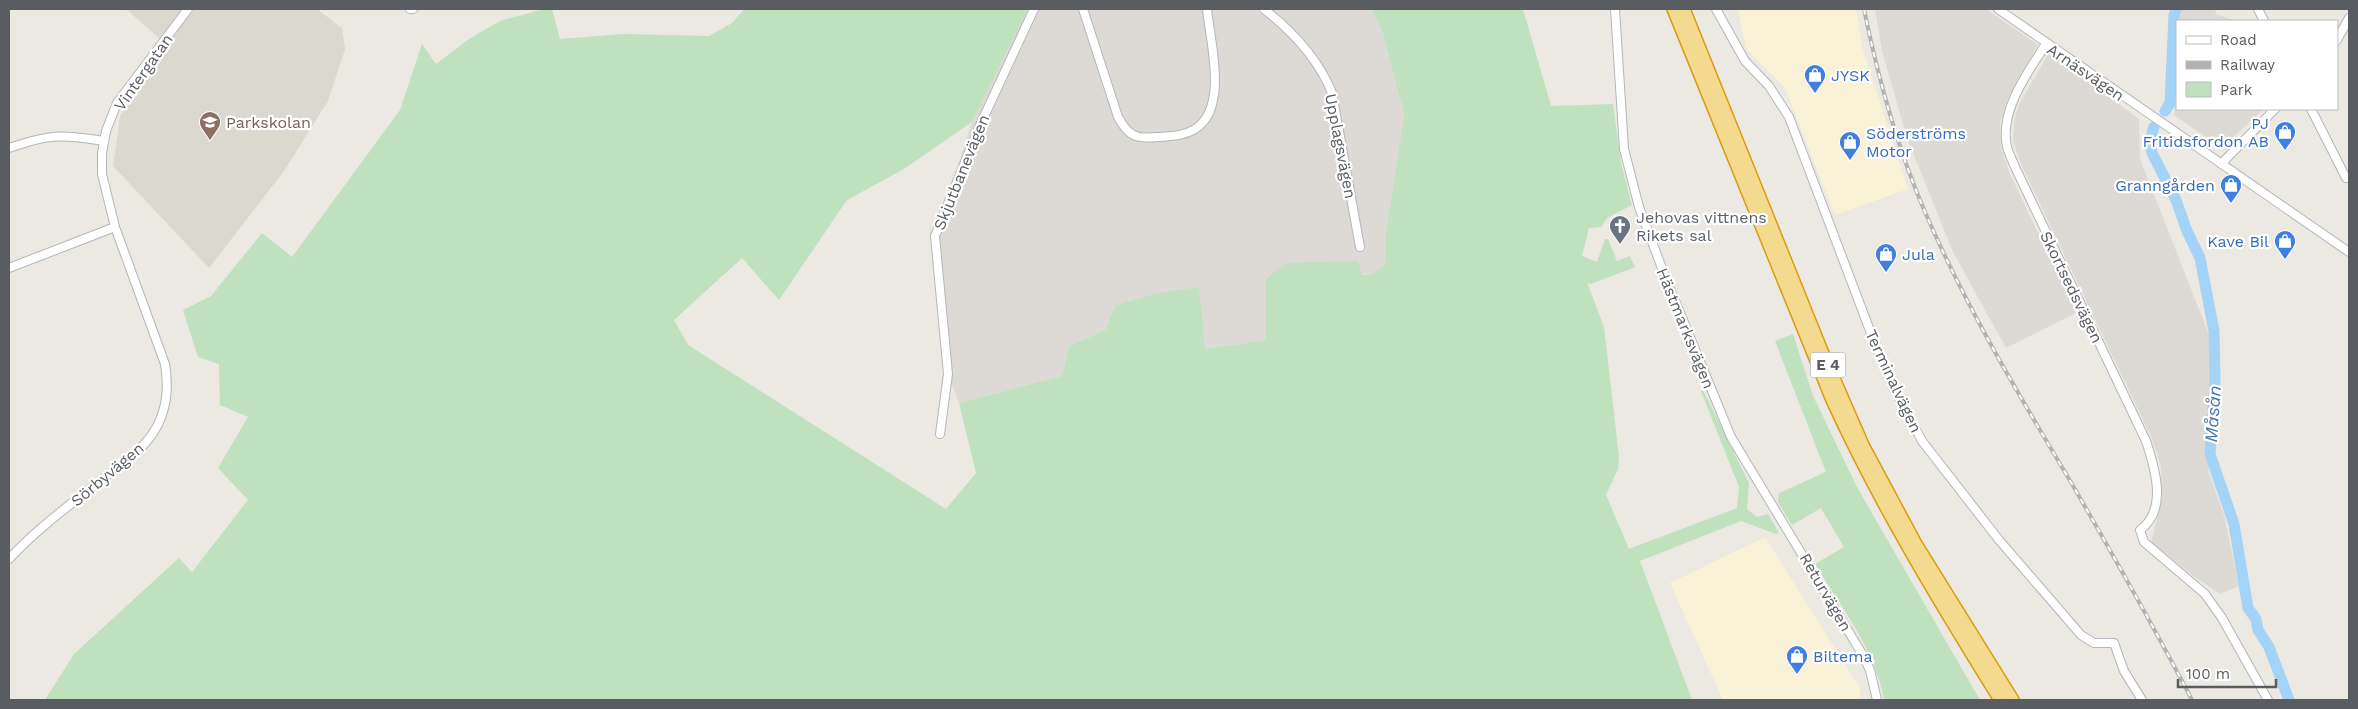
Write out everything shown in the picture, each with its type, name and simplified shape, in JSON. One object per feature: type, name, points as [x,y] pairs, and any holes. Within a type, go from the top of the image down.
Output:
[{"type":"highway","name":"E 4","points":[[1673,9],[1854,450],[1908,549],[2000,700]]},
{"type":"highway","name":"E 4","points":[[1684,9],[1826,360],[1864,445],[1916,544],[2012,700]]},
{"type":"street","name":"Vintergatan","points":[[115,227],[102,174],[104,141],[109,122],[124,93],[188,9]]},
{"type":"street","name":"Skjutbanevägen","points":[[940,434],[948,374],[935,236],[981,123],[1034,9]]},
{"type":"street","points":[[1083,9],[1118,117],[1124,130],[1133,136],[1145,138],[1182,135],[1205,121],[1211,110],[1215,98],[1215,82],[1207,9]]},
{"type":"street","name":"Upplagsvägen","points":[[1264,9],[1315,60],[1332,92],[1360,246]]},
{"type":"street","name":"Hästmarksvägen","points":[[1615,9],[1622,134],[1638,207],[1721,416],[1763,490]]},
{"type":"street","name":"Terminalvägen","points":[[1716,9],[1745,61],[1769,86],[1789,117],[1894,389],[1922,441],[1999,540],[2081,635],[2094,643],[2114,643],[2124,671],[2142,700]]},
{"type":"street","name":"Arnäsvägen","points":[[1998,9],[2349,252]]},
{"type":"street","points":[[2338,38],[2349,18]]},
{"type":"street","name":"Skortsedsvägen","points":[[2046,44],[2027,73],[2012,104],[2007,123],[2007,146],[2016,169],[2146,441],[2157,478],[2154,508],[2147,525],[2140,530],[2144,542],[2206,594],[2222,618],[2268,700]]},
{"type":"street","points":[[2221,164],[2274,110]]},
{"type":"street","points":[[2312,110],[2346,178]]},
{"type":"street","points":[[9,148],[51,135],[104,141]]},
{"type":"street","points":[[9,268],[115,227]]},
{"type":"street","name":"Sörbyvägen","points":[[9,559],[61,512],[138,451],[153,433],[164,411],[168,380],[165,364],[115,227]]},
{"type":"street","name":"Returvägen","points":[[1763,490],[1861,652],[1870,670],[1877,700]]},
{"type":"shaded area","name":"Parkskolan","points":[[126,9],[317,9],[342,28],[345,49],[328,101],[284,171],[209,268],[113,166],[120,116],[167,45]]},
{"type":"shaded area","points":[[1028,9],[1372,9],[1383,34],[1404,115],[1386,232],[1385,265],[1372,274],[1266,279],[1266,340],[1205,349],[1115,306],[1105,330],[1069,346],[1062,376],[959,403],[948,374],[935,236],[972,122]]},
{"type":"shaded area","points":[[1738,9],[1856,9],[1863,50],[1908,189],[1835,215],[1785,88],[1746,48]]},
{"type":"shaded area","points":[[1875,9],[1986,9],[2038,45],[2008,99],[2000,123],[2001,146],[2009,172],[2076,313],[2006,348],[1953,252],[1907,138],[1882,51]]},
{"type":"shaded area","points":[[2182,9],[2215,9],[2216,14],[2233,20],[2178,20],[2178,15]]},
{"type":"shaded area","points":[[2049,53],[2139,119],[2140,159],[2213,345],[2208,409],[2209,473],[2224,515],[2239,586],[2220,594],[2192,575],[2151,542],[2162,499],[2161,467],[2152,439],[2021,164],[2013,141],[2014,122],[2019,104]]},
{"type":"shaded area","points":[[2176,70],[2176,110],[2263,110],[2228,142],[2216,144],[2174,115]]},
{"type":"shaded area","points":[[1765,537],[1861,690],[1859,700],[1723,700],[1670,583]]},
{"type":"green space","points":[[544,9],[552,9],[560,39],[623,34],[709,36],[732,23],[744,9],[1028,9],[972,122],[904,169],[847,200],[779,300],[742,258],[674,320],[688,345],[946,509],[976,473],[959,403],[1062,376],[1069,346],[1105,330],[1115,306],[1154,294],[1199,287],[1205,349],[1266,340],[1266,279],[1285,263],[1358,261],[1362,275],[1372,274],[1385,265],[1386,232],[1404,115],[1383,34],[1372,9],[1523,9],[1551,106],[1613,104],[1621,163],[1632,205],[1607,218],[1601,227],[1589,228],[1582,256],[1597,262],[1605,239],[1608,239],[1617,261],[1630,256],[1635,267],[1591,284],[1587,282],[1604,327],[1619,457],[1618,469],[1606,495],[1629,549],[1737,508],[1739,487],[1701,391],[1703,390],[1749,483],[1747,509],[1757,517],[1768,514],[1779,533],[1776,534],[1741,521],[1640,561],[1692,700],[45,700],[74,654],[179,558],[192,572],[248,500],[218,468],[248,417],[220,405],[219,364],[198,357],[183,310],[211,296],[262,233],[292,257],[400,110],[422,44],[436,64],[469,39],[500,21]]},
{"type":"green space","points":[[1793,334],[1813,396],[1858,489],[1980,700],[1884,700],[1874,664],[1866,647],[1815,564],[1844,547],[1821,508],[1792,525],[1778,502],[1779,493],[1826,472],[1775,341]]},
{"type":"waterway","name":"Måsån","points":[[2165,111],[2170,103],[2174,15],[2176,9]]},
{"type":"waterway","name":"Måsån","points":[[2154,127],[2150,139],[2152,153],[2176,200],[2187,231],[2200,258],[2214,331],[2215,378],[2210,454],[2234,524],[2248,608],[2256,619],[2258,630],[2269,647],[2289,700]]},
{"type":"railway","points":[[1864,9],[1882,86],[1897,137],[1915,187],[1941,247],[1994,350],[2118,564],[2192,700]]},
{"type":"place","name":"JYSK","points":[[1815,94]]},
{"type":"place","name":"Parkskolan","points":[[210,141]]},
{"type":"place","name":"PJ Fritidsfordon AB","points":[[2285,151]]},
{"type":"place","name":"Söderströms Motor","points":[[1850,161]]},
{"type":"place","name":"Granngården","points":[[2231,204]]},
{"type":"place","name":"Jehovas vittnens Rikets sal","points":[[1620,245]]},
{"type":"place","name":"Kave Bil","points":[[2285,260]]},
{"type":"place","name":"Jula","points":[[1886,273]]},
{"type":"place","name":"Biltema","points":[[1797,675]]}]
